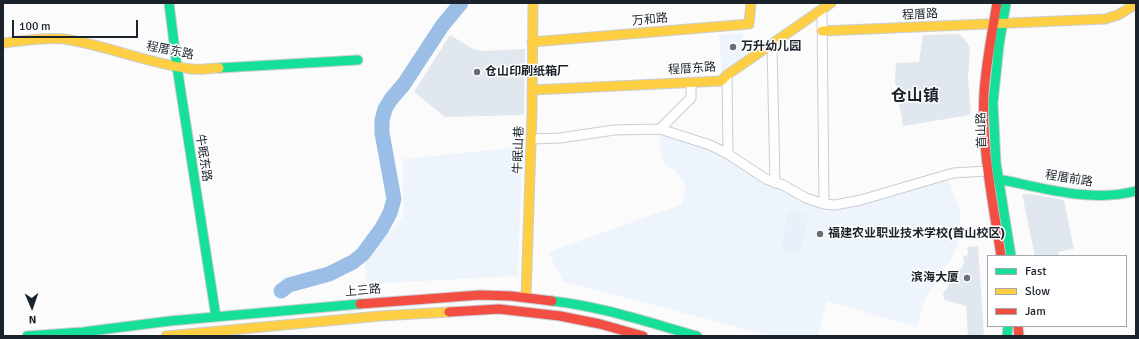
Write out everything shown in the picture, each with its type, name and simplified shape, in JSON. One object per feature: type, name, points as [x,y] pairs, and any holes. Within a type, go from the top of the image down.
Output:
[{"type":"street","name":"牛眠东路","points":[[169,3],[177,67],[216,317]]},
{"type":"street","name":"牛眠山巷","points":[[526,297],[532,139],[533,3]]},
{"type":"street","name":"万和路","points":[[532,42],[749,24],[751,3]]},
{"type":"street","name":"程厝东路","points":[[532,90],[721,81],[727,75],[830,3]]},
{"type":"street","name":"首山路","points":[[996,3],[984,93],[984,116],[987,171],[1001,255]]},
{"type":"street","name":"首山路","points":[[1006,3],[998,52],[993,103],[994,146],[1011,255]]},
{"type":"street","name":"程厝路","points":[[822,31],[1109,18],[1118,15],[1136,4]]},
{"type":"street","points":[[822,10],[824,204]]},
{"type":"street","name":"程厝东路","points":[[3,43],[35,39],[62,39],[81,42],[177,67],[202,69],[358,60]]},
{"type":"street","points":[[772,45],[775,183]]},
{"type":"street","points":[[727,75],[728,154]]},
{"type":"street","points":[[660,129],[691,98],[691,82]]},
{"type":"street","points":[[532,139],[565,138],[620,130],[660,129],[706,143],[728,154],[764,178],[806,198],[824,204],[835,205],[861,200],[944,175],[987,171]]},
{"type":"street","name":"程厝前路","points":[[998,179],[1084,195],[1122,195],[1136,191]]},
{"type":"street","name":"上三路","points":[[27,336],[83,332],[216,317],[450,296],[495,295],[557,301],[593,308],[697,336]]},
{"type":"street","points":[[166,336],[380,316],[493,309],[515,310],[560,316],[643,336]]},
{"type":"shaded area","name":"万升幼儿园","points":[[743,33],[747,60],[722,78],[719,35]]},
{"type":"shaded area","name":"福建农业职业技术学校(首山校区)","points":[[663,132],[706,144],[827,207],[937,180],[949,181],[961,213],[958,244],[951,260],[925,299],[917,327],[827,301],[818,336],[771,336],[563,281],[548,252],[683,204],[685,183],[676,171],[663,162],[659,142]]},
{"type":"shaded area","points":[[522,147],[518,276],[366,284],[365,262],[403,216],[403,159]]},
{"type":"shaded area","points":[[788,211],[808,215],[800,255],[780,251]]},
{"type":"building","points":[[958,34],[963,37],[970,47],[968,78],[971,114],[903,126],[895,81],[896,63],[919,62],[923,35]]},
{"type":"building","name":"仓山印刷纸箱厂","points":[[450,35],[473,49],[482,51],[525,49],[524,115],[445,117],[414,92]]},
{"type":"building","points":[[1022,194],[1064,200],[1074,249],[1058,252],[1059,255],[1035,255]]},
{"type":"building","name":"滨海大厦","points":[[978,246],[984,336],[968,336],[966,306],[945,300],[943,295],[964,264],[963,256],[968,255],[967,247]]},
{"type":"waterway","points":[[281,291],[289,285],[329,274],[353,262],[363,254],[382,228],[390,213],[394,199],[382,133],[382,120],[385,109],[391,99],[404,84],[442,26],[461,3]]},
{"type":"traffic: fast","points":[[169,3],[177,67],[216,317]]},
{"type":"traffic: fast","points":[[1006,3],[999,45],[993,103],[996,163],[1011,255]]},
{"type":"traffic: fast","points":[[219,68],[358,60]]},
{"type":"traffic: fast","points":[[998,179],[1050,190],[1084,195],[1119,194],[1136,191]]},
{"type":"traffic: fast","points":[[552,301],[570,303],[607,311],[697,336]]},
{"type":"traffic: fast","points":[[27,336],[83,332],[170,321],[360,304]]},
{"type":"traffic: fast","points":[[1007,336],[1008,327]]},
{"type":"traffic: slow","points":[[526,297],[532,113],[533,3]]},
{"type":"traffic: slow","points":[[532,42],[749,24],[751,3]]},
{"type":"traffic: slow","points":[[532,90],[721,81],[727,75],[831,3]]},
{"type":"traffic: slow","points":[[822,31],[1105,19],[1118,15],[1136,4]]},
{"type":"traffic: slow","points":[[3,43],[41,39],[64,39],[176,67],[195,69],[219,68]]},
{"type":"traffic: slow","points":[[166,336],[380,316],[449,312]]},
{"type":"traffic: jam","points":[[997,3],[986,70],[984,93],[984,134],[988,175],[1001,255]]},
{"type":"traffic: jam","points":[[360,304],[480,295],[511,296],[552,301]]},
{"type":"traffic: jam","points":[[449,312],[499,309],[560,316],[600,324],[643,336]]},
{"type":"traffic: jam","points":[[1018,327],[1019,336]]},
{"type":"place","name":"万升幼儿园","points":[[733,47]]},
{"type":"place","name":"仓山印刷纸箱厂","points":[[477,72]]},
{"type":"place","name":"福建农业职业技术学校(首山校区)","points":[[820,234]]},
{"type":"place","name":"滨海大厦","points":[[967,278]]},
{"type":"district","name":"仓山镇","points":[[915,97]]}]
